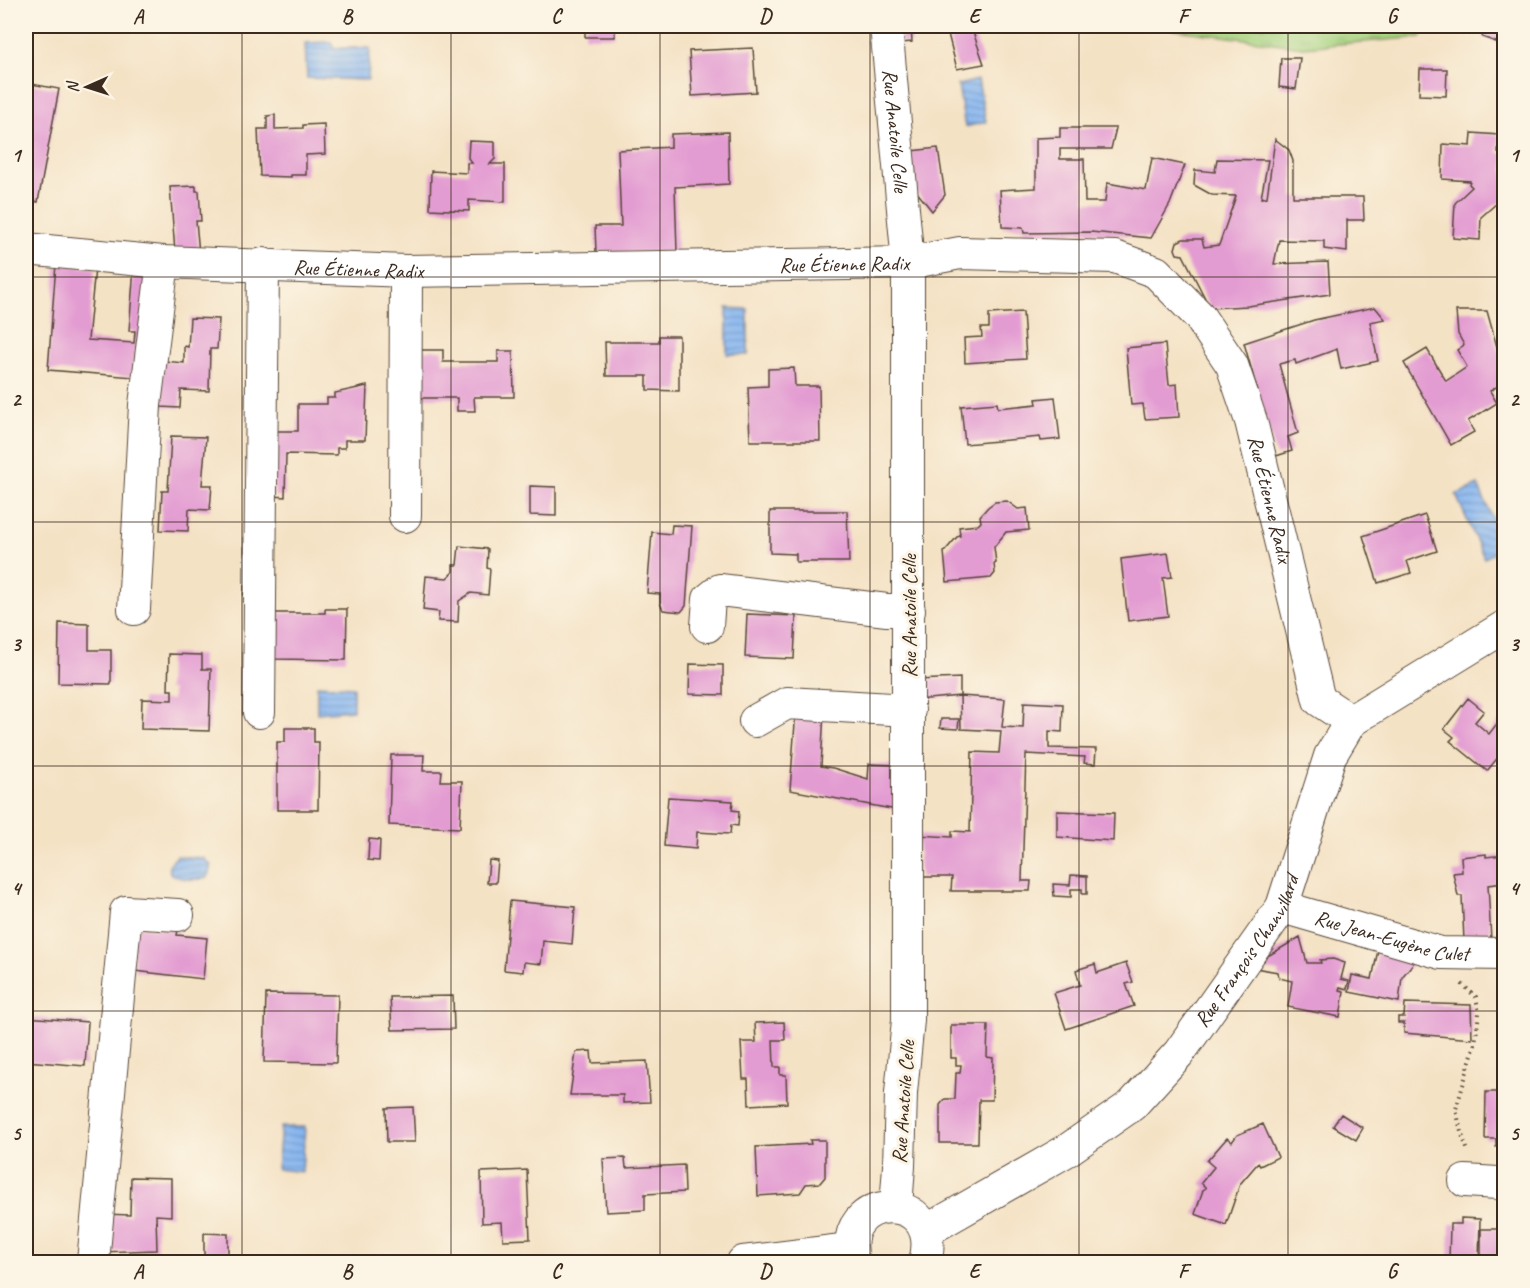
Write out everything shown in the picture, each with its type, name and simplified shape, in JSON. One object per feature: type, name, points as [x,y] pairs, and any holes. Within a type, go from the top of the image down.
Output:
[{"type":"street","name":"Rue Anatoile Celle","points":[[886,26],[908,263],[909,1020],[901,1093],[896,1207]]},
{"type":"street","name":"Rue Étienne Radix","points":[[26,249],[163,262],[406,271],[908,263],[960,253],[1114,257],[1156,272],[1199,316],[1232,364],[1251,421],[1319,700],[1351,721]]},
{"type":"street","points":[[134,609],[145,405],[163,262]]},
{"type":"street","points":[[259,712],[263,264]]},
{"type":"street","points":[[405,516],[406,271]]},
{"type":"street","points":[[707,626],[709,599],[720,590],[886,610],[909,610]]},
{"type":"street","name":"Rue François Chanvillard","points":[[926,1231],[1066,1151],[1132,1105],[1179,1053],[1282,906],[1330,756],[1351,721],[1504,627]]},
{"type":"street","points":[[755,721],[787,703],[909,710]]},
{"type":"street","name":"Rue Jean-Eugène Culet","points":[[1282,906],[1441,953],[1504,954]]},
{"type":"street","points":[[93,1263],[126,912],[178,915]]},
{"type":"street","points":[[743,1263],[852,1256],[853,1231],[863,1217],[878,1208],[896,1207],[908,1211],[919,1219],[926,1231],[929,1248],[925,1263]]},
{"type":"path","points":[[1459,954],[1459,981],[1476,997],[1479,1013],[1475,1044],[1456,1109],[1467,1150],[1476,1159],[1487,1162],[1486,1183]]},
{"type":"green space","points":[[1148,26],[1425,26],[1421,37],[1303,47]]},
{"type":"water","points":[[331,42],[334,48],[370,48],[368,80],[307,78],[305,43]]},
{"type":"water","points":[[978,80],[986,122],[965,127],[958,85]]},
{"type":"water","points":[[727,308],[748,309],[748,355],[727,354]]},
{"type":"water","points":[[1478,485],[1504,545],[1504,549],[1484,558],[1456,495]]},
{"type":"water","points":[[317,685],[353,687],[353,710],[317,713]]},
{"type":"water","points":[[177,856],[203,858],[211,865],[208,877],[188,879],[170,873],[169,865]]},
{"type":"water","points":[[281,1127],[305,1127],[302,1172],[277,1169]]},
{"type":"building","points":[[585,26],[615,26],[615,37],[585,37]]},
{"type":"building","points":[[900,26],[926,27],[911,28],[912,42],[901,43]]},
{"type":"building","points":[[946,26],[971,26],[984,64],[957,69]]},
{"type":"building","points":[[1461,26],[1504,26],[1504,40],[1501,39],[1499,43],[1482,37],[1484,33]]},
{"type":"building","points":[[753,48],[756,92],[692,96],[689,51]]},
{"type":"building","points":[[1281,58],[1300,58],[1296,89],[1279,87]]},
{"type":"building","points":[[1420,69],[1447,69],[1446,96],[1419,95]]},
{"type":"building","points":[[26,83],[59,89],[38,202],[26,199]]},
{"type":"building","points":[[275,115],[275,129],[303,128],[303,125],[324,124],[325,154],[306,155],[306,175],[260,176],[258,129],[267,129],[267,116]]},
{"type":"building","points":[[1060,128],[1116,128],[1111,149],[1060,149],[1060,159],[1084,159],[1085,202],[1105,202],[1107,183],[1146,190],[1152,158],[1185,165],[1170,204],[1151,238],[1091,232],[1024,233],[1023,228],[1002,227],[1000,190],[1036,188],[1036,138],[1060,137]]},
{"type":"building","points":[[728,132],[729,184],[675,187],[677,252],[596,252],[595,226],[621,226],[618,150],[671,147],[671,134]]},
{"type":"building","points":[[1472,133],[1499,135],[1498,153],[1504,153],[1504,202],[1496,204],[1481,217],[1480,240],[1453,238],[1455,203],[1472,187],[1469,184],[1470,181],[1442,179],[1443,144],[1471,146]]},
{"type":"building","points":[[1275,139],[1289,150],[1293,161],[1293,197],[1363,197],[1364,220],[1347,220],[1347,252],[1324,249],[1324,241],[1279,240],[1274,264],[1328,262],[1330,294],[1248,306],[1210,308],[1183,255],[1177,254],[1175,249],[1177,242],[1183,239],[1202,239],[1204,247],[1219,245],[1236,196],[1212,195],[1194,185],[1195,170],[1215,172],[1217,159],[1268,160],[1261,198],[1267,197]]},
{"type":"building","points":[[469,141],[495,142],[495,159],[490,164],[505,164],[505,202],[469,200],[469,211],[430,209],[431,171],[467,173],[467,163],[472,163],[468,158]]},
{"type":"building","points":[[938,148],[945,195],[932,211],[916,191],[911,151]]},
{"type":"building","points":[[196,186],[196,191],[199,191],[201,221],[196,221],[199,253],[175,252],[170,187]]},
{"type":"building","points":[[56,264],[95,268],[88,340],[134,343],[135,331],[129,331],[134,268],[151,269],[147,348],[136,347],[134,377],[48,370]]},
{"type":"building","points":[[1375,307],[1385,319],[1370,322],[1378,361],[1341,369],[1337,349],[1296,364],[1295,360],[1279,364],[1298,433],[1288,437],[1292,451],[1276,456],[1244,343],[1314,320]]},
{"type":"building","points":[[1456,311],[1487,311],[1497,347],[1504,361],[1504,382],[1490,391],[1497,403],[1468,421],[1474,432],[1451,445],[1404,363],[1427,349],[1446,381],[1467,367],[1457,350],[1464,345],[1458,334]]},
{"type":"building","points":[[1023,312],[1026,359],[965,363],[964,338],[982,337],[981,328],[989,328],[989,314]]},
{"type":"building","points":[[190,318],[219,319],[217,349],[210,349],[209,391],[181,390],[180,408],[160,407],[164,361],[184,363],[184,346],[188,347]]},
{"type":"building","points":[[659,336],[679,336],[679,391],[647,390],[647,376],[606,376],[605,342],[659,342]]},
{"type":"building","points":[[1165,344],[1169,385],[1177,384],[1179,417],[1145,419],[1143,404],[1131,405],[1126,348]]},
{"type":"building","points":[[417,350],[443,350],[443,362],[498,362],[498,351],[513,351],[514,397],[474,397],[475,411],[457,411],[457,398],[417,398]]},
{"type":"building","points":[[794,368],[795,386],[819,386],[820,441],[750,441],[748,387],[768,386],[768,369]]},
{"type":"building","points":[[367,386],[365,440],[345,440],[345,448],[337,448],[337,455],[286,454],[285,497],[274,496],[275,431],[298,431],[298,404],[327,404],[327,398],[335,398],[335,393]]},
{"type":"building","points":[[1055,397],[1060,439],[1041,441],[1040,437],[965,444],[961,406],[997,403],[998,408],[1037,404],[1036,399]]},
{"type":"building","points":[[171,436],[206,437],[202,485],[212,485],[210,510],[189,509],[188,531],[160,530],[162,491],[168,491]]},
{"type":"building","points":[[530,486],[556,487],[556,516],[530,515]]},
{"type":"building","points":[[1007,501],[1018,509],[1027,508],[1029,530],[1006,532],[994,547],[996,563],[994,564],[995,573],[991,578],[947,582],[944,552],[960,536],[959,527],[978,525],[981,522],[980,516],[988,507],[995,502]]},
{"type":"building","points":[[770,511],[847,511],[849,562],[796,562],[796,554],[770,553]]},
{"type":"building","points":[[1425,515],[1437,551],[1407,561],[1411,573],[1378,583],[1363,536]]},
{"type":"building","points":[[672,525],[692,526],[686,606],[681,612],[663,610],[660,594],[647,593],[652,532],[671,534]]},
{"type":"building","points":[[459,546],[488,549],[487,568],[490,569],[488,595],[471,593],[459,601],[458,622],[438,621],[439,612],[423,610],[426,576],[447,578],[453,572],[453,565],[457,565]]},
{"type":"building","points":[[1168,553],[1172,577],[1163,578],[1168,616],[1128,621],[1121,559]]},
{"type":"building","points":[[325,609],[347,609],[346,660],[274,659],[274,613],[325,613]]},
{"type":"building","points":[[747,614],[796,616],[794,659],[745,657]]},
{"type":"building","points":[[59,623],[89,624],[89,650],[111,650],[111,684],[58,683]]},
{"type":"building","points":[[169,654],[202,655],[202,669],[211,669],[209,731],[141,729],[142,699],[172,700],[172,690],[168,690]]},
{"type":"building","points":[[690,664],[723,665],[723,695],[689,694]]},
{"type":"building","points":[[960,678],[960,696],[917,700],[917,680]]},
{"type":"building","points":[[960,696],[1005,699],[1002,727],[1023,728],[1024,702],[1063,704],[1062,732],[1049,731],[1049,748],[1096,749],[1095,764],[1084,763],[1085,757],[1026,754],[1022,881],[1031,881],[1030,891],[951,891],[952,877],[920,877],[918,835],[952,837],[952,831],[970,832],[972,752],[999,753],[1001,731],[961,729]]},
{"type":"building","points":[[1468,698],[1484,711],[1475,722],[1489,734],[1499,721],[1504,725],[1504,750],[1487,771],[1450,741],[1454,737],[1444,729]]},
{"type":"building","points":[[796,710],[824,712],[821,766],[868,779],[869,764],[897,765],[897,810],[790,790]]},
{"type":"building","points":[[941,719],[959,719],[958,729],[940,728]]},
{"type":"building","points":[[285,728],[314,728],[314,742],[319,742],[318,810],[277,810],[277,742],[285,742]]},
{"type":"building","points":[[391,755],[424,755],[423,771],[442,771],[441,781],[462,781],[460,828],[389,825]]},
{"type":"building","points":[[668,797],[733,801],[732,810],[739,811],[738,826],[731,825],[730,834],[697,832],[696,849],[664,846]]},
{"type":"building","points":[[1057,811],[1114,813],[1113,841],[1057,837]]},
{"type":"building","points":[[369,839],[380,840],[379,861],[368,860]]},
{"type":"building","points":[[1486,854],[1486,857],[1504,855],[1504,883],[1488,885],[1491,940],[1464,941],[1462,896],[1458,896],[1453,873],[1462,872],[1461,857]]},
{"type":"building","points":[[489,860],[498,861],[496,883],[487,883]]},
{"type":"building","points":[[1071,875],[1087,876],[1087,894],[1082,894],[1082,889],[1071,889],[1071,897],[1054,896],[1053,884],[1070,885]]},
{"type":"building","points":[[510,901],[575,907],[572,944],[543,941],[541,964],[524,962],[523,972],[504,970]]},
{"type":"building","points":[[130,926],[178,930],[177,935],[207,938],[203,979],[135,971]]},
{"type":"building","points":[[1300,937],[1307,963],[1321,963],[1320,960],[1333,959],[1345,963],[1341,979],[1349,981],[1347,989],[1340,987],[1339,990],[1344,991],[1340,1017],[1288,1007],[1292,981],[1279,978],[1278,972],[1249,967]]},
{"type":"building","points":[[1379,945],[1415,961],[1402,977],[1399,1002],[1349,992],[1352,975],[1372,979]]},
{"type":"building","points":[[1126,963],[1133,982],[1126,984],[1134,1006],[1066,1029],[1054,993],[1080,985],[1076,970],[1095,964],[1097,973]]},
{"type":"building","points":[[266,994],[338,995],[336,1063],[264,1062]]},
{"type":"building","points":[[453,996],[454,1029],[392,1030],[390,997]]},
{"type":"building","points":[[1405,1003],[1471,1005],[1472,1039],[1404,1033],[1404,1023],[1398,1023],[1398,1017],[1404,1017]]},
{"type":"building","points":[[26,1017],[88,1022],[85,1066],[26,1061]]},
{"type":"building","points":[[784,1022],[785,1040],[773,1040],[774,1067],[780,1067],[780,1075],[786,1075],[787,1103],[749,1105],[748,1079],[743,1079],[741,1042],[756,1042],[755,1023]]},
{"type":"building","points":[[951,1025],[988,1025],[987,1057],[993,1058],[992,1100],[979,1100],[978,1143],[940,1143],[940,1105],[945,1099],[955,1099],[956,1073],[960,1073],[961,1065],[956,1065],[956,1058],[951,1058]]},
{"type":"building","points":[[591,1051],[592,1063],[647,1061],[650,1102],[623,1103],[623,1095],[570,1095],[576,1052]]},
{"type":"building","points":[[1486,1092],[1504,1092],[1504,1147],[1496,1147],[1496,1139],[1485,1139]]},
{"type":"building","points":[[413,1107],[415,1142],[387,1142],[386,1108]]},
{"type":"building","points":[[1341,1114],[1363,1128],[1356,1140],[1333,1126]]},
{"type":"building","points":[[1263,1124],[1278,1157],[1260,1166],[1258,1163],[1240,1184],[1226,1225],[1195,1214],[1203,1190],[1206,1188],[1201,1183],[1214,1167],[1207,1161],[1227,1138],[1232,1142],[1237,1135]]},
{"type":"building","points":[[810,1140],[825,1140],[825,1177],[820,1183],[806,1184],[800,1193],[758,1196],[756,1147],[811,1144]]},
{"type":"building","points":[[625,1158],[626,1168],[684,1165],[685,1192],[645,1194],[645,1210],[606,1212],[603,1159]]},
{"type":"building","points":[[527,1170],[530,1239],[503,1240],[502,1222],[482,1223],[481,1172]]},
{"type":"building","points":[[131,1177],[171,1178],[171,1216],[156,1215],[157,1250],[101,1252],[104,1214],[130,1215]]},
{"type":"building","points":[[1461,1218],[1480,1219],[1479,1262],[1449,1262],[1450,1224],[1461,1224]]},
{"type":"building","points":[[1481,1229],[1502,1229],[1504,1262],[1481,1262]]},
{"type":"building","points":[[204,1233],[228,1234],[228,1258],[204,1257]]}]
